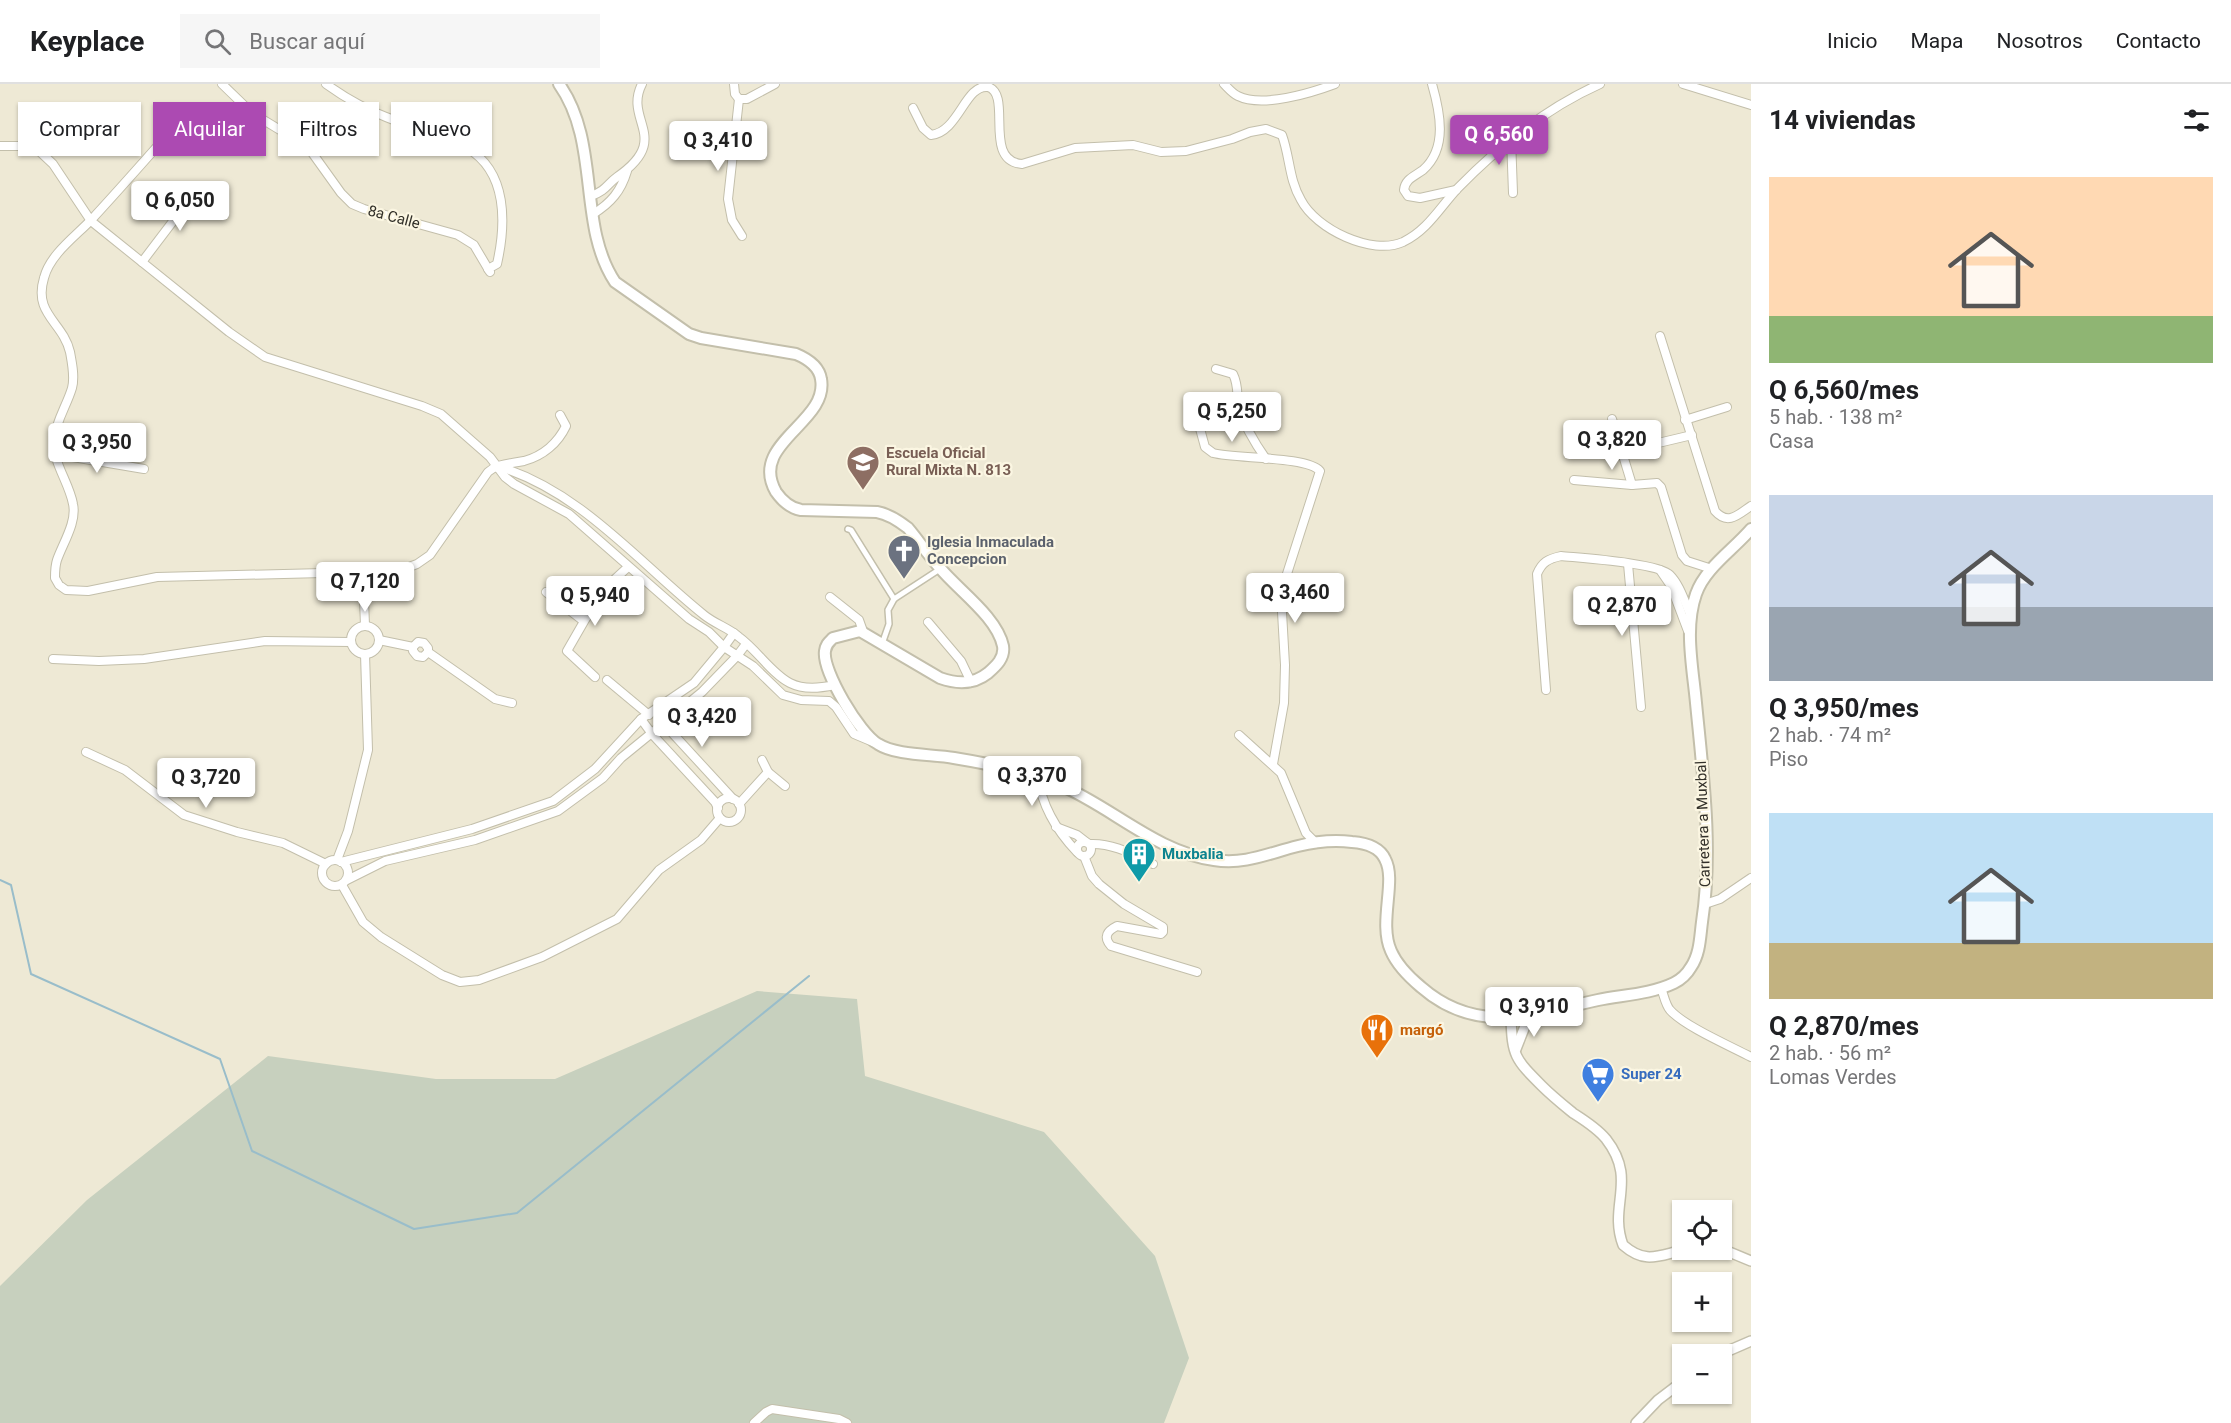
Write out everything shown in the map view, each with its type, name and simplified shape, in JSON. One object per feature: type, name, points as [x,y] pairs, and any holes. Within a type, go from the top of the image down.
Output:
[{"type":"main road","points":[[559,84],[567,95],[576,116],[583,141],[602,259],[615,282],[689,333],[701,338],[796,354],[810,361],[821,376],[820,398],[811,412],[786,438],[772,459],[771,478],[780,497],[790,508],[801,510],[885,513],[908,528],[940,569],[983,613],[995,629],[1003,648],[1002,656],[998,664],[983,677],[971,682],[951,682],[940,678],[860,631],[834,638],[828,644],[825,652],[835,686],[863,731],[874,742]]},
{"type":"main road","name":"Carretera a Muxbal","points":[[874,742],[892,750],[991,764],[1059,784],[1162,842],[1207,859],[1232,862],[1250,860],[1316,843],[1350,842],[1367,844],[1376,848],[1386,859],[1388,872],[1386,938],[1398,963],[1435,999],[1457,1011],[1480,1016],[1529,1016],[1661,988],[1683,978],[1694,963],[1700,944],[1705,904],[1703,782],[1690,636],[1691,617],[1696,594],[1712,569],[1751,529]]},
{"type":"street","name":"8a Calle","points":[[222,84],[252,113],[308,147],[341,194],[352,204],[458,235],[474,245],[489,270],[497,264],[502,244],[503,225],[499,187],[485,163],[469,149],[385,117],[345,97],[326,84]]},
{"type":"street","points":[[591,196],[603,192],[615,178],[627,171],[639,159],[644,142],[638,107],[642,84]]},
{"type":"street","points":[[734,84],[735,94],[739,99],[728,199],[732,220],[742,236]]},
{"type":"street","points":[[739,99],[747,99],[775,84]]},
{"type":"street","points":[[1224,84],[1237,96],[1254,101],[1304,93],[1335,84]]},
{"type":"street","points":[[1432,84],[1440,127],[1439,141],[1431,162],[1405,182],[1404,190],[1408,195],[1420,198],[1456,190]]},
{"type":"street","points":[[913,108],[923,128],[931,135],[939,134],[946,130],[971,93],[979,87],[988,87],[993,90],[998,100],[1002,152],[1008,159],[1022,164],[1075,148],[1133,145],[1161,152],[1186,151],[1266,129],[1282,135],[1289,153],[1290,171],[1296,189],[1301,201],[1314,217],[1354,240],[1375,246],[1395,245],[1416,234],[1428,224],[1456,190],[1511,138],[1576,95],[1600,84]]},
{"type":"street","points":[[1683,84],[1751,105]]},
{"type":"street","points":[[1511,138],[1513,193]]},
{"type":"street","points":[[0,146],[37,149],[53,164],[91,220],[229,332],[266,357],[441,414],[489,458],[505,477],[569,514],[689,619],[709,632],[724,647],[753,666],[783,695],[801,700],[829,701],[836,707],[854,734],[874,742]]},
{"type":"street","points":[[153,151],[55,258],[44,278],[41,297],[44,310],[67,342],[73,372],[72,387],[54,439],[55,454],[74,506],[71,525],[56,562],[55,578],[66,590],[88,591],[157,577],[363,572],[409,567],[424,560],[435,549],[488,472],[496,466],[526,460],[554,445],[566,426],[560,415]]},
{"type":"street","points":[[593,214],[609,204],[623,184],[627,171]]},
{"type":"street","points":[[142,262],[199,187]]},
{"type":"street","points":[[1660,336],[1713,505],[1719,515],[1725,518],[1735,518],[1751,506]]},
{"type":"street","points":[[1216,369],[1233,374],[1237,382],[1238,404],[1266,459]]},
{"type":"street","points":[[1685,420],[1727,407]]},
{"type":"street","points":[[1612,419],[1632,485]]},
{"type":"street","points":[[1199,425],[1208,451],[1220,455],[1312,465],[1320,471],[1285,580],[1282,612],[1285,665],[1284,703],[1273,764]]},
{"type":"street","points":[[1633,449],[1692,435]]},
{"type":"street","points":[[55,454],[144,469]]},
{"type":"street","points":[[496,466],[510,470],[572,502],[706,617],[734,633],[791,683],[818,688],[835,686]]},
{"type":"street","points":[[1574,480],[1632,485],[1653,482],[1659,484],[1682,555],[1687,561],[1712,569]]},
{"type":"street","points":[[848,529],[851,530],[894,599]]},
{"type":"street","points":[[1546,690],[1537,574],[1542,563],[1551,558],[1561,556],[1628,564],[1668,572],[1691,617]]},
{"type":"street","points":[[1628,564],[1641,707]]},
{"type":"street","points":[[595,677],[567,651],[602,591],[628,567]]},
{"type":"street","points":[[882,645],[889,624],[888,610],[894,599],[940,569]]},
{"type":"street","points":[[1660,570],[1671,586],[1690,636]]},
{"type":"street","points":[[363,572],[365,626]]},
{"type":"street","points":[[546,592],[581,619],[586,618]]},
{"type":"street","points":[[830,597],[859,620],[864,634]]},
{"type":"street","points":[[928,622],[961,661],[971,682]]},
{"type":"street","points":[[365,626],[373,629],[379,640],[376,648],[365,654],[357,651],[351,642],[355,631],[365,626]]},
{"type":"street","points":[[86,752],[125,770],[184,815],[237,832],[283,843],[326,864],[472,829],[553,801],[595,769],[648,715],[694,683],[734,633]]},
{"type":"street","points":[[379,640],[414,647],[418,642],[424,643],[428,652],[495,699],[512,703]]},
{"type":"street","points":[[53,659],[99,661],[144,659],[265,641],[351,642]]},
{"type":"street","points":[[326,864],[322,876],[326,883],[332,886],[385,861],[475,840],[558,811],[603,778],[621,758],[702,692],[746,644]]},
{"type":"street","points":[[339,861],[368,750],[365,654]]},
{"type":"street","points":[[607,680],[648,715],[664,724],[736,802],[741,812],[738,819],[727,822],[720,818],[715,802],[652,734],[648,715]]},
{"type":"street","points":[[1239,735],[1273,764],[1285,780],[1306,833],[1316,843]]},
{"type":"street","points":[[762,760],[768,772],[785,786]]},
{"type":"street","points":[[736,802],[768,772]]},
{"type":"street","points":[[1038,777],[1040,792],[1056,827],[1081,854]]},
{"type":"street","points":[[718,808],[725,800],[736,802]]},
{"type":"street","points":[[344,882],[363,922],[381,937],[451,980],[470,982],[542,957],[617,919],[659,870],[701,840],[720,818]]},
{"type":"street","points":[[1056,827],[1077,835],[1088,843],[1091,852],[1081,854]]},
{"type":"street","points":[[1153,864],[1103,843],[1079,844],[1081,854],[1092,876],[1099,884],[1124,904],[1163,927],[1161,934],[1117,926],[1106,936],[1111,946],[1197,972]]},
{"type":"street","points":[[339,861],[349,872],[344,882]]},
{"type":"street","points":[[1705,904],[1720,899],[1751,878]]},
{"type":"street","points":[[1661,988],[1670,1009],[1678,1016],[1703,1033],[1751,1057]]},
{"type":"street","points":[[1515,1052],[1529,1016]]},
{"type":"street","points":[[1511,1017],[1515,1052],[1523,1069],[1551,1095],[1605,1138],[1619,1161],[1623,1184],[1619,1227],[1623,1245],[1641,1257],[1654,1258],[1672,1253]]},
{"type":"street","points":[[1732,1253],[1751,1261]]},
{"type":"street","points":[[1732,1349],[1751,1341]]},
{"type":"street","points":[[1636,1423],[1672,1389]]},
{"type":"street","points":[[754,1423],[772,1409],[839,1419],[847,1423]]},
{"type":"green space","points":[[757,991],[857,999],[865,1076],[1044,1132],[1155,1256],[1189,1358],[1164,1423],[0,1423],[0,1286],[87,1200],[268,1056],[436,1079],[555,1079]]},
{"type":"waterway","points":[[0,880],[11,885],[31,974],[220,1059],[252,1151],[414,1229],[517,1213],[809,976]]},
{"type":"place","name":"Escuela Oficial Rural Mixta N. 813","points":[[863,491]]},
{"type":"place","name":"Iglesia Inmaculada Concepcion","points":[[904,580]]},
{"type":"place","name":"Muxbalia","points":[[1139,883]]},
{"type":"place","name":"margó","points":[[1377,1059]]},
{"type":"place","name":"Super 24","points":[[1598,1103]]}]
